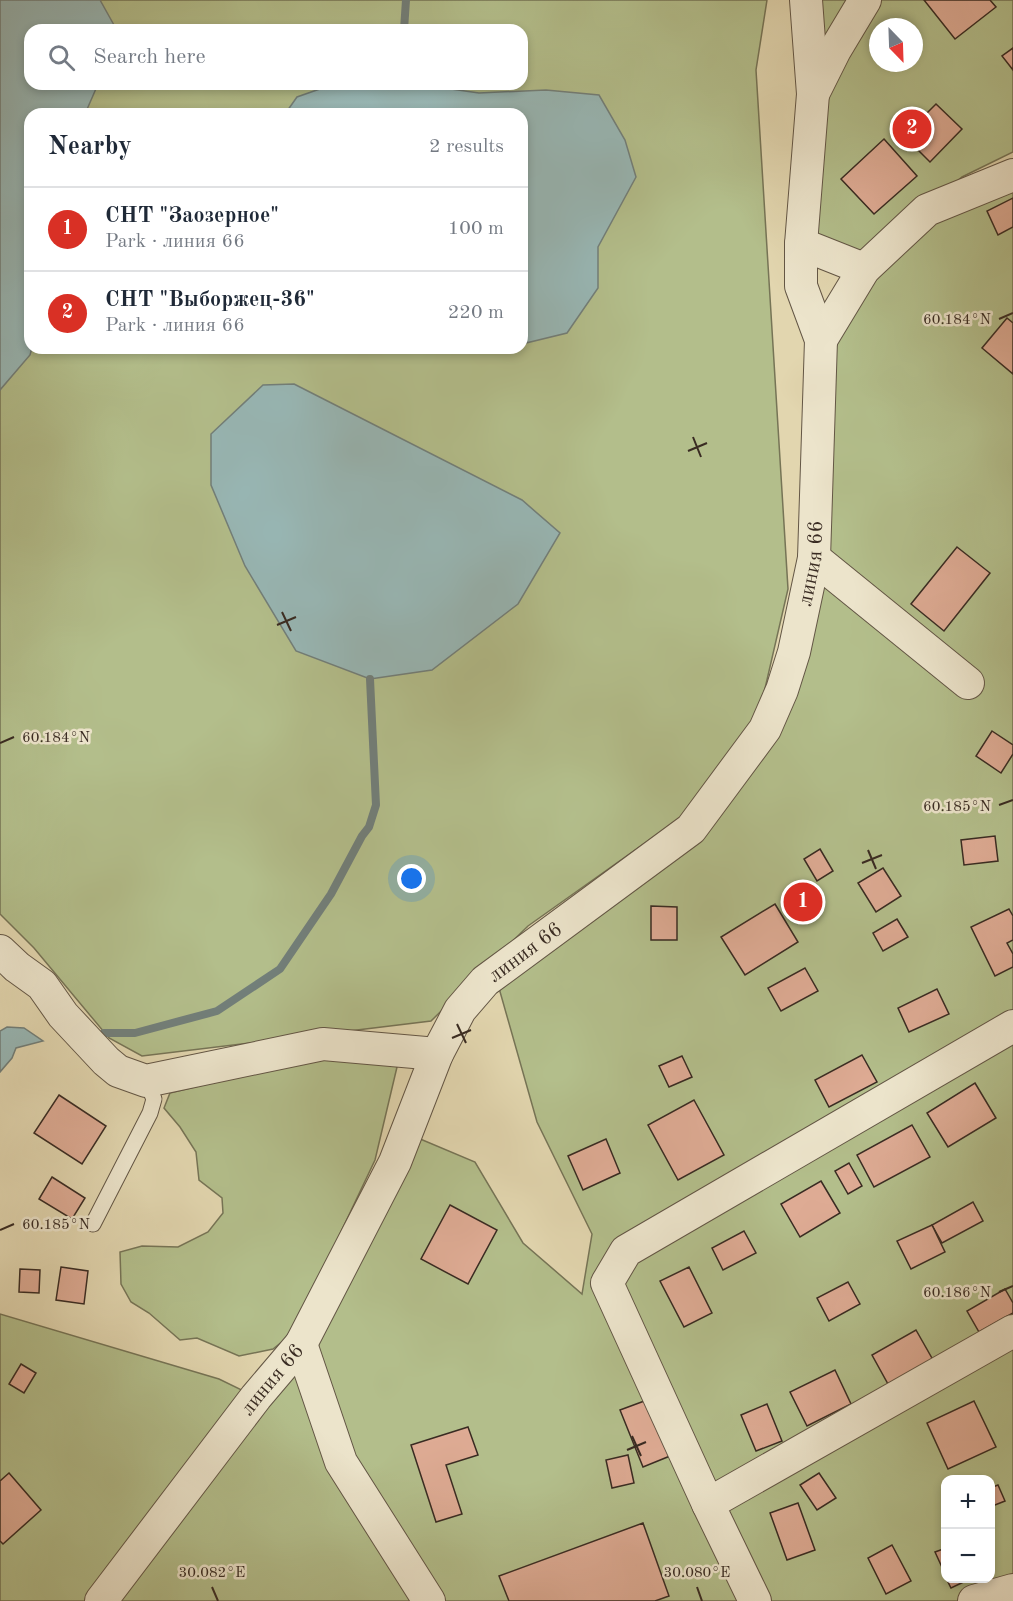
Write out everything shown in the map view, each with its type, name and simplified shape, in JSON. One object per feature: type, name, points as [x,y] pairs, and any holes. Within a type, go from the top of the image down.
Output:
[{"type":"street","points":[[806,0],[813,94],[801,244],[864,269]]},
{"type":"street","points":[[813,94],[835,50],[865,0]]},
{"type":"street","points":[[822,340],[864,269],[927,210],[1013,175]]},
{"type":"street","name":"линия 66","points":[[101,1601],[256,1397],[301,1344],[395,1162],[437,1054],[460,1010],[485,981],[691,829],[765,729],[782,690],[794,652],[814,558],[822,340],[801,286],[801,244]]},
{"type":"street","points":[[814,558],[968,683]]},
{"type":"street","points":[[0,951],[42,985],[63,1015],[106,1061],[118,1071],[146,1081],[323,1044],[437,1054]]},
{"type":"street","points":[[755,1601],[607,1283],[626,1251],[1013,1026]]},
{"type":"street","points":[[708,1504],[1013,1331]]},
{"type":"street","points":[[301,1344],[341,1462],[429,1601]]},
{"type":"street","points":[[974,1601],[1013,1590]]},
{"type":"lane","points":[[93,1224],[150,1113],[154,1099],[146,1081]]},
{"type":"green space","points":[[0,0],[767,0],[756,70],[788,589],[760,710],[697,806],[528,926],[431,1021],[142,1056],[109,1038],[34,948],[0,914]]},
{"type":"green space","points":[[805,0],[1013,0],[1013,152],[962,177],[859,267],[802,237]]},
{"type":"green space","points":[[1013,175],[1013,1601],[0,1601],[0,1314],[219,1379],[256,1397],[406,1133],[475,1162],[523,1243],[582,1294],[592,1234],[537,1122],[495,974],[691,829],[794,652],[821,340],[927,210]]},
{"type":"green space","points":[[323,1056],[386,1060],[397,1067],[375,1160],[293,1333],[273,1349],[239,1356],[197,1338],[180,1340],[149,1313],[131,1302],[121,1284],[120,1252],[142,1246],[178,1247],[208,1232],[223,1213],[222,1198],[199,1180],[196,1152],[164,1108],[170,1093]]},
{"type":"water","points":[[0,0],[100,0],[113,24],[24,24],[24,90],[95,90],[88,108],[24,108],[24,354],[30,354],[0,390]]},
{"type":"water","points":[[317,90],[458,90],[479,93],[546,90],[599,95],[625,140],[636,177],[598,247],[598,288],[567,333],[528,343],[528,108],[289,108],[297,97]]},
{"type":"water","points":[[294,384],[522,500],[560,533],[518,604],[432,670],[370,679],[296,651],[245,566],[211,485],[211,434],[263,385]]},
{"type":"water","points":[[7,1027],[24,1028],[43,1041],[16,1048],[12,1058],[0,1072],[0,1031]]},
{"type":"building","points":[[924,0],[990,0],[996,7],[955,39]]},
{"type":"building","points":[[1013,48],[1013,70],[1002,56]]},
{"type":"building","points":[[936,104],[962,129],[930,162],[904,136]]},
{"type":"building","points":[[884,139],[917,176],[874,214],[841,179]]},
{"type":"building","points":[[1013,198],[1013,227],[998,235],[987,211]]},
{"type":"building","points":[[1007,318],[1013,323],[1013,374],[982,348]]},
{"type":"building","points":[[957,547],[990,573],[944,631],[911,604]]},
{"type":"building","points":[[992,731],[1013,745],[1013,754],[1001,773],[976,756]]},
{"type":"building","points":[[995,836],[998,861],[964,865],[961,840]]},
{"type":"building","points":[[820,849],[833,871],[817,881],[804,859]]},
{"type":"building","points":[[883,868],[901,896],[876,912],[858,883]]},
{"type":"building","points":[[775,904],[798,942],[745,975],[721,937]]},
{"type":"building","points":[[651,906],[677,907],[677,940],[651,940]]},
{"type":"building","points":[[1009,909],[1013,916],[1013,940],[1007,943],[1013,954],[1013,967],[995,976],[971,927]]},
{"type":"building","points":[[897,919],[908,937],[883,951],[873,933]]},
{"type":"building","points":[[805,968],[818,991],[781,1011],[768,988]]},
{"type":"building","points":[[937,989],[949,1014],[909,1032],[898,1008]]},
{"type":"building","points":[[862,1055],[877,1082],[829,1107],[815,1080]]},
{"type":"building","points":[[682,1056],[692,1077],[669,1087],[659,1066]]},
{"type":"building","points":[[975,1083],[996,1118],[948,1147],[927,1113]]},
{"type":"building","points":[[59,1095],[106,1126],[82,1164],[34,1133]]},
{"type":"building","points":[[694,1100],[724,1155],[678,1180],[648,1125]]},
{"type":"building","points":[[912,1125],[930,1157],[874,1187],[857,1155]]},
{"type":"building","points":[[606,1139],[620,1173],[583,1190],[568,1156]]},
{"type":"building","points":[[849,1163],[862,1186],[848,1194],[835,1171]]},
{"type":"building","points":[[52,1177],[85,1198],[72,1219],[39,1199]]},
{"type":"building","points":[[821,1181],[840,1213],[800,1237],[781,1204]]},
{"type":"building","points":[[973,1202],[983,1221],[942,1243],[932,1225]]},
{"type":"building","points":[[450,1205],[497,1230],[468,1284],[421,1259]]},
{"type":"building","points":[[932,1225],[945,1252],[911,1269],[897,1241]]},
{"type":"building","points":[[744,1231],[756,1253],[723,1270],[712,1248]]},
{"type":"building","points":[[61,1267],[88,1271],[84,1304],[56,1300]]},
{"type":"building","points":[[689,1267],[712,1313],[684,1327],[660,1281]]},
{"type":"building","points":[[20,1269],[40,1270],[39,1293],[19,1292]]},
{"type":"building","points":[[848,1282],[860,1304],[829,1321],[817,1298]]},
{"type":"building","points":[[1005,1289],[1013,1303],[1013,1313],[979,1332],[967,1311]]},
{"type":"building","points":[[916,1330],[933,1360],[888,1384],[872,1355]]},
{"type":"building","points":[[21,1364],[36,1373],[24,1393],[9,1384]]},
{"type":"building","points":[[835,1370],[851,1404],[807,1426],[790,1392]]},
{"type":"building","points":[[647,1400],[670,1456],[643,1467],[620,1410]]},
{"type":"building","points":[[974,1401],[996,1447],[948,1469],[927,1423]]},
{"type":"building","points":[[767,1404],[782,1441],[756,1451],[741,1415]]},
{"type":"building","points":[[468,1427],[478,1455],[446,1465],[462,1514],[436,1522],[411,1445]]},
{"type":"building","points":[[628,1455],[634,1483],[612,1488],[606,1460]]},
{"type":"building","points":[[9,1473],[41,1510],[3,1544],[0,1541],[0,1481]]},
{"type":"building","points":[[819,1473],[836,1498],[817,1510],[800,1485]]},
{"type":"building","points":[[998,1485],[1005,1501],[995,1505],[995,1486]]},
{"type":"building","points":[[798,1503],[815,1550],[787,1560],[770,1513]]},
{"type":"building","points":[[643,1523],[669,1596],[655,1601],[509,1601],[499,1576]]},
{"type":"building","points":[[892,1545],[911,1581],[886,1594],[868,1558]]},
{"type":"building","points":[[941,1550],[941,1565],[935,1552]]},
{"type":"building","points":[[948,1583],[962,1583],[951,1588]]},
{"type":"waterway","points":[[404,24],[406,0]]},
{"type":"waterway","points":[[104,1033],[135,1033],[217,1011],[280,969],[331,894],[369,827],[376,805],[370,679]]},
{"type":"place","name":"СНТ \"Выборжец-36\"","points":[[912,129]]},
{"type":"place","name":"СНТ \"Заозерное\"","points":[[803,902]]}]
